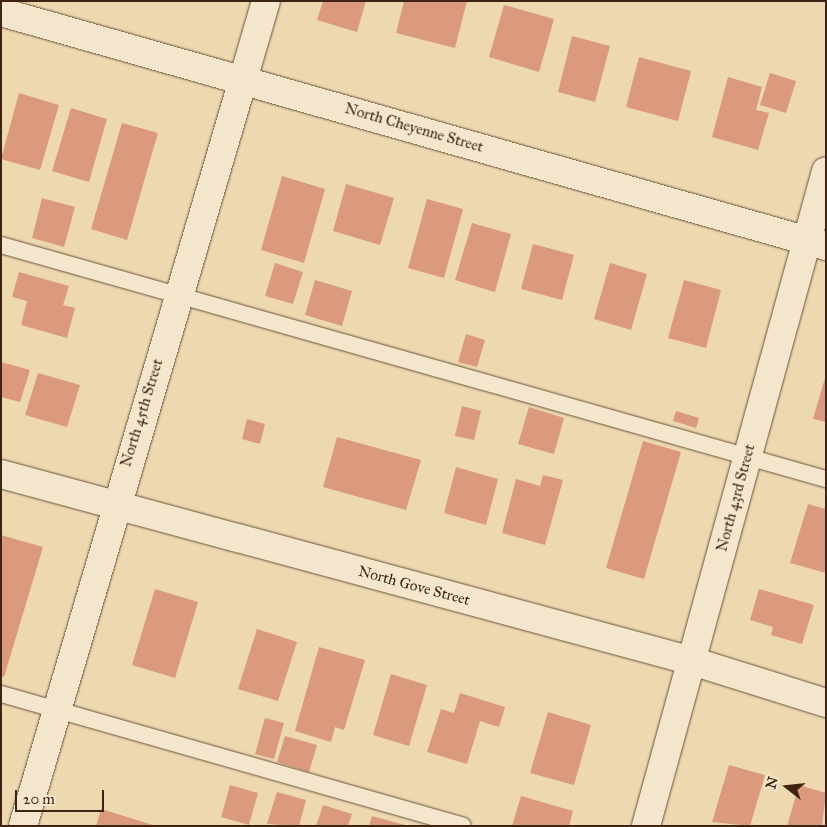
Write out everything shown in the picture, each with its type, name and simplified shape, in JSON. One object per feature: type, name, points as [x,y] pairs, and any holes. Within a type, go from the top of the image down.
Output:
[{"type":"street","name":"North 45th Street","points":[[23,826],[114,506],[266,1]]},
{"type":"street","name":"North Cheyenne Street","points":[[1,12],[815,242]]},
{"type":"street","name":"North 43rd Street","points":[[646,826],[747,457],[815,242],[826,170]]},
{"type":"street","name":"North Gove Street","points":[[1,474],[692,661],[826,703]]},
{"type":"lane","points":[[1,245],[826,479]]},
{"type":"lane","points":[[1,694],[463,826]]},
{"type":"building","points":[[323,1],[366,1],[357,32],[317,20]]},
{"type":"building","points":[[404,1],[467,1],[455,48],[396,33]]},
{"type":"building","points":[[504,5],[554,19],[539,72],[489,57]]},
{"type":"building","points":[[572,36],[610,46],[595,102],[558,92]]},
{"type":"building","points":[[639,57],[691,71],[678,121],[626,107]]},
{"type":"building","points":[[770,73],[796,81],[786,113],[760,105]]},
{"type":"building","points":[[728,77],[762,87],[756,110],[769,113],[758,150],[712,137]]},
{"type":"building","points":[[19,93],[59,105],[40,170],[1,159]]},
{"type":"building","points":[[71,108],[107,119],[89,182],[52,171]]},
{"type":"building","points":[[122,123],[158,133],[127,240],[91,229]]},
{"type":"building","points":[[282,176],[325,189],[304,263],[261,250]]},
{"type":"building","points":[[346,184],[394,198],[380,245],[333,231]]},
{"type":"building","points":[[42,198],[75,207],[64,247],[32,238]]},
{"type":"building","points":[[427,199],[463,209],[444,278],[408,268]]},
{"type":"building","points":[[472,223],[511,234],[495,292],[455,280]]},
{"type":"building","points":[[533,244],[574,255],[562,300],[521,289]]},
{"type":"building","points":[[275,263],[303,272],[293,304],[265,296]]},
{"type":"building","points":[[610,263],[647,274],[631,330],[594,319]]},
{"type":"building","points":[[19,272],[69,286],[63,305],[75,308],[67,338],[21,325],[27,301],[12,297]]},
{"type":"building","points":[[315,280],[352,291],[342,326],[305,315]]},
{"type":"building","points":[[684,280],[721,290],[706,348],[668,338]]},
{"type":"building","points":[[466,334],[485,340],[477,367],[458,362]]},
{"type":"building","points":[[1,362],[30,370],[20,402],[1,397]]},
{"type":"building","points":[[38,373],[80,385],[67,427],[25,415]]},
{"type":"building","points":[[826,378],[826,422],[813,419]]},
{"type":"building","points":[[462,406],[481,411],[474,440],[455,436]]},
{"type":"building","points":[[529,407],[564,418],[554,454],[518,444]]},
{"type":"building","points":[[676,411],[699,418],[696,428],[673,421]]},
{"type":"building","points":[[247,419],[265,424],[260,444],[242,439]]},
{"type":"building","points":[[337,437],[421,460],[406,510],[323,487]]},
{"type":"building","points":[[643,441],[681,452],[644,579],[606,568]]},
{"type":"building","points":[[456,467],[498,479],[486,525],[444,513]]},
{"type":"building","points":[[543,475],[563,480],[545,545],[502,533],[516,479],[540,486]]},
{"type":"building","points":[[808,504],[826,509],[826,573],[790,563]]},
{"type":"building","points":[[1,535],[43,547],[4,677],[1,676]]},
{"type":"building","points":[[155,589],[198,602],[175,678],[132,665]]},
{"type":"building","points":[[759,589],[814,605],[802,644],[771,635],[773,627],[750,620]]},
{"type":"building","points":[[257,629],[297,642],[278,701],[238,689]]},
{"type":"building","points":[[319,647],[365,660],[344,730],[335,727],[331,742],[295,731]]},
{"type":"building","points":[[391,674],[427,685],[409,746],[373,735]]},
{"type":"building","points":[[460,693],[505,707],[499,727],[480,721],[467,764],[427,752],[441,709],[454,713]]},
{"type":"building","points":[[548,712],[591,725],[574,785],[530,773]]},
{"type":"building","points":[[265,718],[284,723],[274,759],[255,754]]},
{"type":"building","points":[[285,736],[317,745],[309,772],[277,762]]},
{"type":"building","points":[[729,765],[765,775],[750,826],[712,822]]},
{"type":"building","points":[[230,785],[258,793],[249,825],[221,817]]},
{"type":"building","points":[[799,785],[826,793],[822,826],[787,826]]},
{"type":"building","points":[[277,792],[306,800],[299,826],[267,824]]},
{"type":"building","points":[[521,796],[573,811],[569,826],[512,826]]},
{"type":"building","points":[[323,805],[352,814],[348,826],[316,826]]},
{"type":"building","points":[[101,809],[153,825],[153,826],[96,826]]},
{"type":"building","points":[[372,816],[405,825],[405,826],[369,826]]}]
